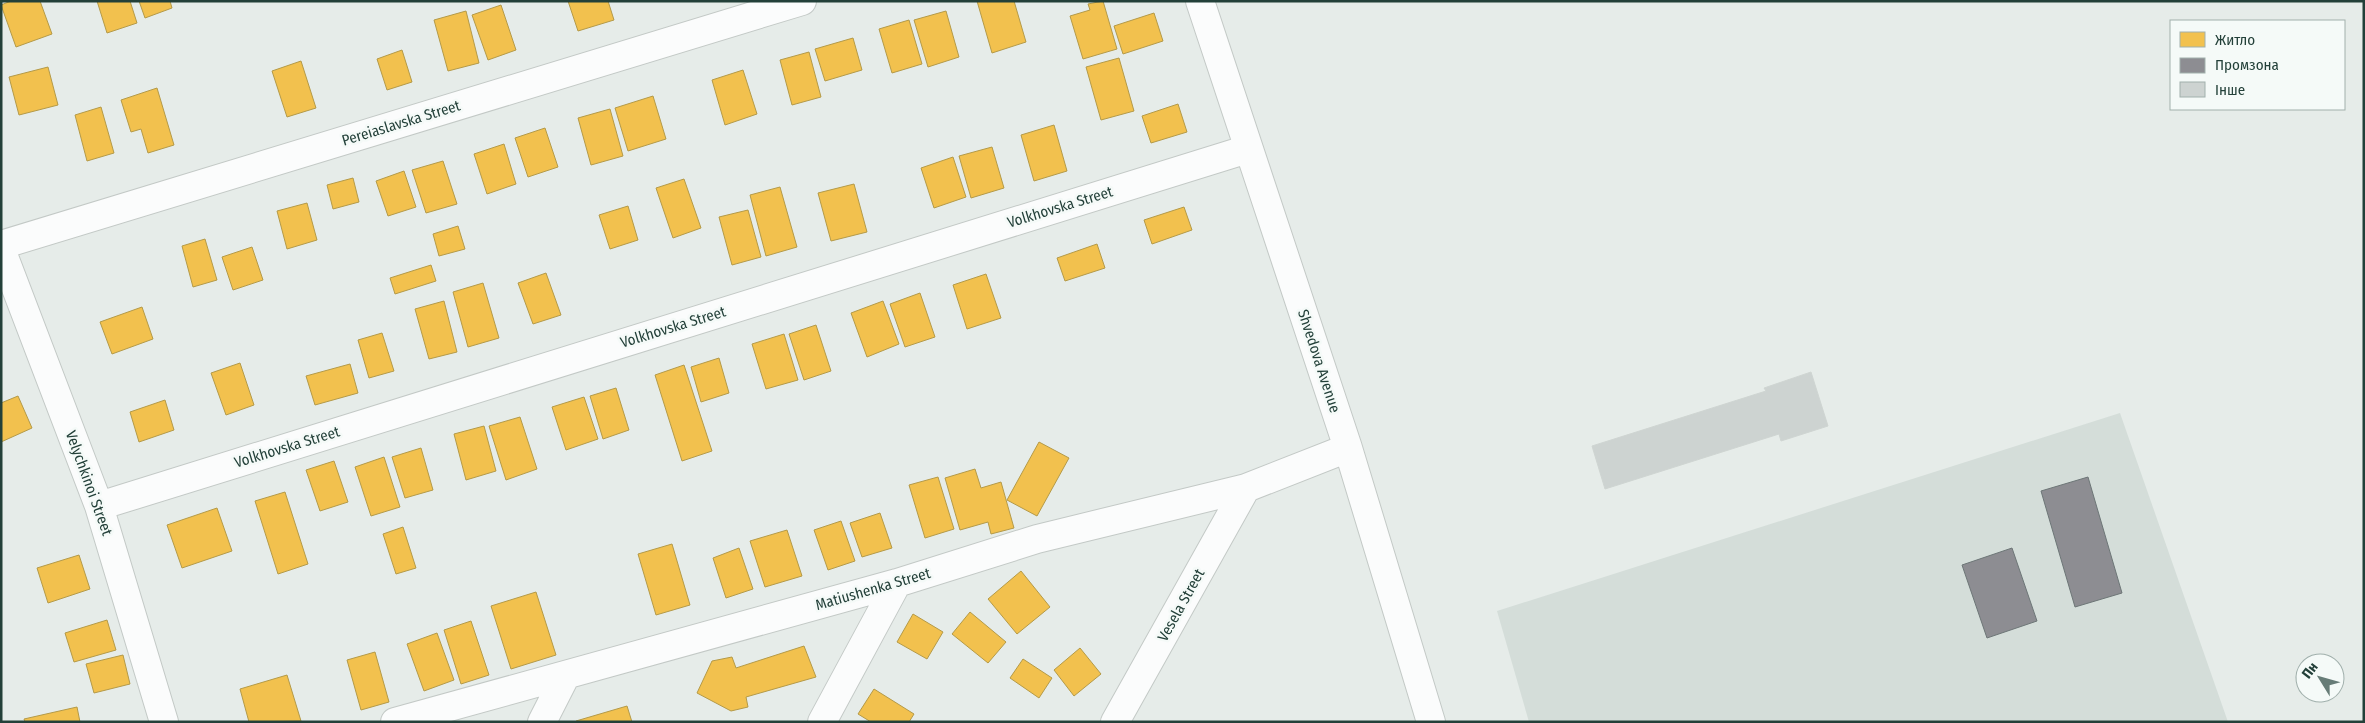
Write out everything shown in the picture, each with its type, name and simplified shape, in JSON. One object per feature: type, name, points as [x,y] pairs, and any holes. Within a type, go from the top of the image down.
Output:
[{"type":"street","name":"Pereiaslavska Street","points":[[1,247],[802,1]]},
{"type":"street","name":"Shvedova Avenue","points":[[1200,1],[1348,448],[1431,722]]},
{"type":"street","name":"Volkhovska Street","points":[[99,506],[1248,149]]},
{"type":"street","name":"Velychkinoi Street","points":[[1,247],[99,506],[164,722]]},
{"type":"street","name":"Matiushenka Street","points":[[395,722],[897,583],[1037,539],[1246,488],[1348,448]]},
{"type":"street","name":"Vesela Street","points":[[1116,722],[1246,488]]},
{"type":"street","points":[[822,722],[897,583]]},
{"type":"street","points":[[542,722],[566,674]]},
{"type":"shaded area","points":[[2120,413],[2228,722],[1529,722],[1497,611]]},
{"type":"building: Житло","points":[[11,1],[40,1],[52,34],[16,47],[1,5]]},
{"type":"building: Житло","points":[[97,1],[130,1],[137,23],[107,33]]},
{"type":"building: Житло","points":[[139,1],[170,1],[172,8],[145,18]]},
{"type":"building: Житло","points":[[568,1],[608,1],[614,20],[578,31]]},
{"type":"building: Житло","points":[[977,1],[1014,1],[1026,42],[992,53]]},
{"type":"building: Житло","points":[[1103,1],[1117,49],[1083,59],[1070,16],[1090,10],[1088,4]]},
{"type":"building: Житло","points":[[501,5],[516,50],[488,60],[472,15]]},
{"type":"building: Житло","points":[[466,11],[479,63],[448,71],[434,20]]},
{"type":"building: Житло","points":[[946,11],[959,57],[928,67],[914,20]]},
{"type":"building: Житло","points":[[1154,13],[1163,41],[1123,54],[1114,26]]},
{"type":"building: Житло","points":[[909,20],[922,64],[892,73],[879,29]]},
{"type":"building: Житло","points":[[853,38],[862,70],[825,81],[815,49]]},
{"type":"building: Житло","points":[[402,50],[412,82],[387,90],[377,59]]},
{"type":"building: Житло","points":[[809,52],[821,97],[792,105],[780,60]]},
{"type":"building: Житло","points":[[1119,58],[1134,111],[1101,120],[1086,67]]},
{"type":"building: Житло","points":[[301,61],[316,108],[287,117],[272,71]]},
{"type":"building: Житло","points":[[48,67],[58,105],[19,115],[9,77]]},
{"type":"building: Житло","points":[[743,70],[757,114],[725,125],[712,80]]},
{"type":"building: Житло","points":[[157,88],[174,145],[148,153],[141,129],[131,132],[121,100]]},
{"type":"building: Житло","points":[[653,96],[666,139],[628,151],[615,108]]},
{"type":"building: Житло","points":[[1178,104],[1187,132],[1151,143],[1142,116]]},
{"type":"building: Житло","points":[[101,107],[114,153],[87,161],[75,115]]},
{"type":"building: Житло","points":[[610,109],[623,156],[591,165],[578,118]]},
{"type":"building: Житло","points":[[1054,125],[1067,171],[1034,181],[1021,135]]},
{"type":"building: Житло","points":[[545,128],[558,167],[528,177],[515,138]]},
{"type":"building: Житло","points":[[504,144],[516,184],[487,194],[474,154]]},
{"type":"building: Житло","points":[[992,147],[1004,188],[971,198],[959,156]]},
{"type":"building: Житло","points":[[953,157],[966,197],[934,208],[921,168]]},
{"type":"building: Житло","points":[[443,161],[457,204],[426,213],[412,170]]},
{"type":"building: Житло","points":[[404,171],[416,207],[388,216],[376,181]]},
{"type":"building: Житло","points":[[353,178],[359,202],[333,209],[327,185]]},
{"type":"building: Житло","points":[[684,179],[701,228],[673,238],[656,188]]},
{"type":"building: Житло","points":[[854,184],[867,232],[831,241],[818,193]]},
{"type":"building: Житло","points":[[780,187],[797,247],[766,256],[750,195]]},
{"type":"building: Житло","points":[[307,203],[317,240],[287,249],[277,211]]},
{"type":"building: Житло","points":[[628,206],[638,240],[610,249],[599,215]]},
{"type":"building: Житло","points":[[1184,207],[1192,230],[1152,244],[1144,220]]},
{"type":"building: Житло","points":[[748,210],[761,257],[732,265],[719,217]]},
{"type":"building: Житло","points":[[458,226],[465,249],[439,256],[433,234]]},
{"type":"building: Житло","points":[[205,239],[217,280],[193,287],[182,246]]},
{"type":"building: Житло","points":[[1097,244],[1105,268],[1065,281],[1057,258]]},
{"type":"building: Житло","points":[[252,247],[263,280],[233,290],[222,257]]},
{"type":"building: Житло","points":[[431,265],[436,281],[395,294],[390,278]]},
{"type":"building: Житло","points":[[546,273],[561,315],[533,324],[518,283]]},
{"type":"building: Житло","points":[[986,274],[1001,318],[967,329],[953,285]]},
{"type":"building: Житло","points":[[483,283],[499,338],[468,347],[453,292]]},
{"type":"building: Житло","points":[[920,293],[935,337],[905,347],[890,304]]},
{"type":"building: Житло","points":[[444,301],[457,352],[429,359],[415,309]]},
{"type":"building: Житло","points":[[883,301],[899,344],[867,357],[851,313]]},
{"type":"building: Житло","points":[[142,307],[153,339],[112,354],[100,322]]},
{"type":"building: Житло","points":[[816,325],[831,371],[804,380],[789,334]]},
{"type":"building: Житло","points":[[382,333],[394,371],[369,378],[358,340]]},
{"type":"building: Житло","points":[[784,334],[798,380],[766,389],[752,344]]},
{"type":"building: Житло","points":[[719,358],[729,393],[701,402],[691,367]]},
{"type":"building: Житло","points":[[240,363],[254,405],[226,415],[211,373]]},
{"type":"building: Житло","points":[[350,364],[358,393],[315,405],[306,376]]},
{"type":"building: Житло","points":[[684,365],[712,451],[682,461],[655,375]]},
{"type":"building: Житло","points":[[616,388],[629,430],[603,439],[590,396]]},
{"type":"building: Житло","points":[[18,396],[32,428],[1,442],[1,403]]},
{"type":"building: Житло","points":[[584,397],[598,439],[566,450],[552,407]]},
{"type":"building: Житло","points":[[165,400],[174,430],[139,442],[130,412]]},
{"type":"building: Житло","points":[[520,417],[537,469],[506,480],[489,426]]},
{"type":"building: Житло","points":[[484,426],[496,471],[466,480],[454,434]]},
{"type":"building: Житло","points":[[1039,442],[1069,458],[1037,516],[1007,500]]},
{"type":"building: Житло","points":[[421,448],[433,490],[405,498],[392,457]]},
{"type":"building: Житло","points":[[384,457],[400,507],[371,516],[355,467]]},
{"type":"building: Житло","points":[[334,461],[348,502],[320,511],[306,470]]},
{"type":"building: Житло","points":[[975,469],[981,488],[1001,482],[1014,528],[991,534],[988,522],[960,530],[945,478]]},
{"type":"building: Житло","points":[[938,477],[954,529],[925,538],[909,485]]},
{"type":"building: Житло","points":[[285,492],[308,564],[278,574],[255,501]]},
{"type":"building: Житло","points":[[217,508],[232,551],[182,568],[167,525]]},
{"type":"building: Житло","points":[[880,513],[892,548],[862,557],[850,523]]},
{"type":"building: Житло","points":[[841,521],[855,561],[828,570],[814,530]]},
{"type":"building: Житло","points":[[403,527],[416,568],[396,574],[383,534]]},
{"type":"building: Житло","points":[[787,530],[802,576],[765,587],[750,541]]},
{"type":"building: Житло","points":[[672,544],[690,605],[656,615],[638,554]]},
{"type":"building: Житло","points":[[739,548],[753,589],[726,598],[713,558]]},
{"type":"building: Житло","points":[[79,555],[90,589],[48,603],[37,568]]},
{"type":"building: Житло","points":[[1021,571],[1050,607],[1017,634],[988,599]]},
{"type":"building: Житло","points":[[536,592],[556,655],[511,669],[491,606]]},
{"type":"building: Житло","points":[[970,612],[1006,642],[988,663],[952,634]]},
{"type":"building: Житло","points":[[913,614],[943,632],[927,659],[897,642]]},
{"type":"building: Житло","points":[[107,620],[116,650],[74,662],[65,633]]},
{"type":"building: Житло","points":[[471,621],[489,675],[461,684],[444,630]]},
{"type":"building: Житло","points":[[437,633],[454,680],[424,691],[407,644]]},
{"type":"building: Житло","points":[[804,646],[816,677],[746,697],[748,707],[731,711],[697,693],[712,661],[732,657],[736,668]]},
{"type":"building: Житло","points":[[1080,648],[1101,674],[1074,696],[1054,670]]},
{"type":"building: Житло","points":[[375,652],[389,702],[361,710],[347,660]]},
{"type":"building: Житло","points":[[123,655],[130,684],[94,693],[86,664]]},
{"type":"building: Житло","points":[[1023,659],[1052,678],[1039,698],[1010,678]]},
{"type":"building: Житло","points":[[287,675],[301,721],[249,722],[240,689]]},
{"type":"building: Житло","points":[[874,689],[914,714],[909,722],[871,722],[858,714]]},
{"type":"building: Житло","points":[[627,706],[632,722],[576,722],[576,721]]},
{"type":"building: Житло","points":[[77,707],[80,722],[25,722],[24,719]]},
{"type":"building: Промзона","points":[[2088,477],[2122,593],[2075,607],[2041,491]]},
{"type":"building: Промзона","points":[[2012,548],[2037,621],[1987,638],[1962,565]]},
{"type":"building: Інше","points":[[1811,372],[1828,426],[1781,441],[1779,434],[1605,489],[1592,446],[1766,391],[1764,388]]}]
